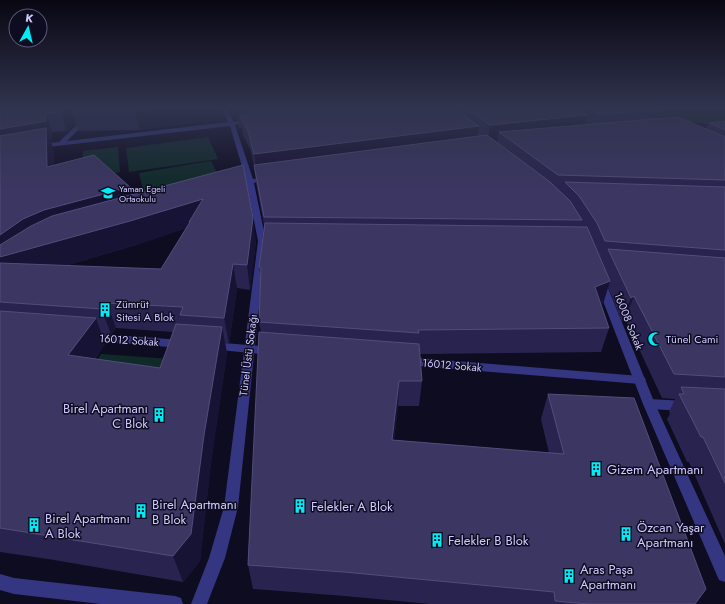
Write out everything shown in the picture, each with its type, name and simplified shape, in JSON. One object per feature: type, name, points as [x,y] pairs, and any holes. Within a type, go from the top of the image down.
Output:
[{"type":"street","points":[[62,142],[69,135]]},
{"type":"street","points":[[32,148],[62,142],[126,135]]},
{"type":"street","name":"Tünel Üstü Sokağı","points":[[199,604],[217,558],[231,507],[249,349],[266,241],[250,180],[236,135]]},
{"type":"street","points":[[228,187],[250,180],[274,177]]},
{"type":"street","name":"16008 Sokak","points":[[598,274],[649,404],[725,574]]},
{"type":"street","name":"16012 Sokak","points":[[78,336],[280,351]]},
{"type":"street","name":"16012 Sokak","points":[[398,361],[640,380]]},
{"type":"street","points":[[649,404],[695,407]]},
{"type":"street","points":[[0,582],[14,586],[175,604]]},
{"type":"green space","points":[[208,137],[218,159],[129,172],[126,148]]},
{"type":"green space","points":[[118,147],[120,172],[83,178],[83,151]]},
{"type":"green space","points":[[211,161],[222,182],[144,195],[139,173]]},
{"type":"green space","points":[[101,354],[172,359],[161,390],[86,378]]},
{"type":"building","points":[[46,135],[47,167],[94,155],[130,187],[44,210],[23,219],[0,235],[0,136]]},
{"type":"building","points":[[249,135],[405,135],[254,154]]},
{"type":"building","points":[[487,135],[550,182],[570,201],[582,220],[264,217],[254,165]]},
{"type":"building","points":[[503,135],[721,135],[725,137],[725,180],[558,175]]},
{"type":"building","points":[[243,165],[253,218],[247,265],[233,264],[224,318],[180,315],[183,307],[107,303],[102,309],[0,302],[0,263],[161,269],[203,199],[0,257],[0,245],[31,226],[52,216]]},
{"type":"building","points":[[565,182],[725,187],[725,250],[605,241],[597,223],[579,196]]},
{"type":"building","points":[[265,223],[587,227],[610,281],[595,287],[609,328],[418,330],[419,333],[259,322],[261,268],[259,267]]},
{"type":"building","points":[[608,249],[725,258],[725,377],[674,374],[634,296],[631,298]]},
{"type":"building","points":[[0,311],[96,318],[68,355],[160,368],[176,324],[222,327],[204,435],[191,534],[173,556],[0,528]]},
{"type":"building","points":[[259,332],[419,344],[422,381],[399,381],[392,440],[564,454],[548,394],[634,398],[706,589],[695,604],[589,604],[555,601],[554,592],[344,572],[248,565]]},
{"type":"building","points":[[681,387],[725,389],[725,483],[703,437],[701,437],[679,394],[684,394]]},
{"type":"place","name":"Yaman Egeli Ortaokulu","points":[[108,193]]},
{"type":"place","name":"Zümrüt Sitesi A Blok","points":[[105,310]]},
{"type":"place","name":"Tünel Cami","points":[[655,339]]},
{"type":"place","name":"Birel Apartmanı C Blok","points":[[159,415]]},
{"type":"place","name":"Gizem Apartmanı","points":[[596,469]]},
{"type":"place","name":"Felekler A Blok","points":[[300,506]]},
{"type":"place","name":"Birel Apartmanı B Blok","points":[[141,511]]},
{"type":"place","name":"Birel Apartmanı A Blok","points":[[34,525]]},
{"type":"place","name":"Özcan Yaşar Apartmanı","points":[[626,534]]},
{"type":"place","name":"Felekler B Blok","points":[[437,540]]},
{"type":"place","name":"Aras Paşa Apartmanı","points":[[569,576]]}]
